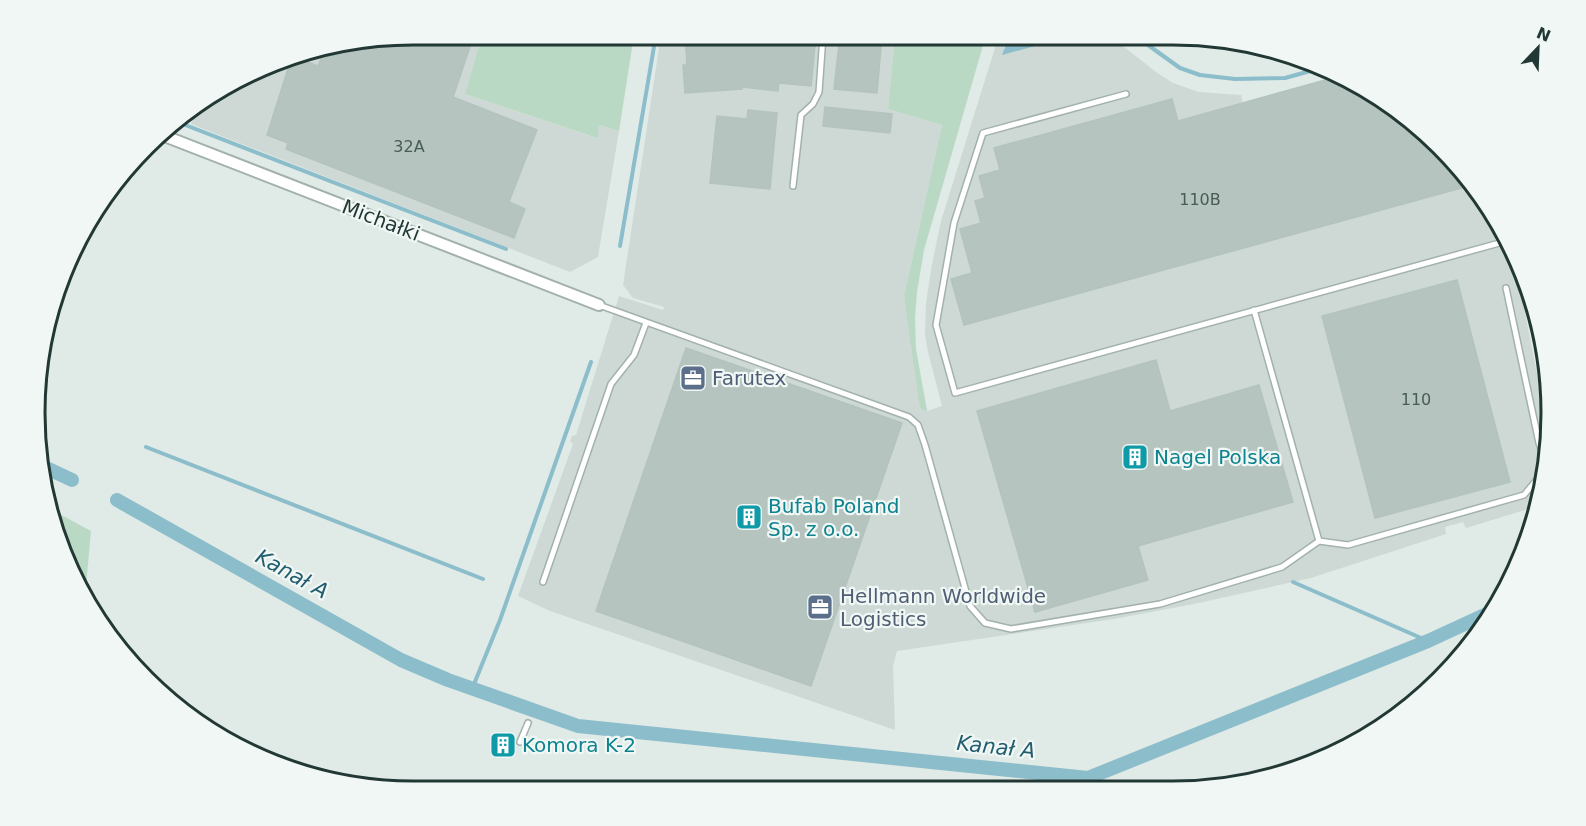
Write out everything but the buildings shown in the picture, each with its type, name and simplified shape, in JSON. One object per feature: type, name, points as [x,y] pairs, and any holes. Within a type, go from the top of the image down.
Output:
[{"type":"street","name":"Michałki","points":[[168,138],[599,305]]},
{"type":"lane","points":[[793,186],[801,115],[813,104],[819,92],[822,45]]},
{"type":"lane","points":[[1126,94],[982,133],[954,223],[936,325],[955,393],[1499,243]]},
{"type":"lane","points":[[1506,288],[1539,444]]},
{"type":"lane","points":[[599,305],[909,417],[918,425],[929,457],[970,606],[985,623],[1011,629],[1160,604],[1282,567],[1318,541],[1348,545],[1524,495],[1534,483]]},
{"type":"lane","points":[[1254,310],[1318,541]]},
{"type":"lane","points":[[543,582],[611,384],[634,355],[646,323]]},
{"type":"lane","points":[[520,742],[528,723]]},
{"type":"shaded area","points":[[479,45],[465,94],[596,138],[599,125],[619,131],[598,257],[570,272],[191,124],[193,118],[209,107],[250,83],[318,58],[341,52],[389,46]]},
{"type":"shaded area","points":[[659,45],[894,45],[888,109],[942,125],[904,296],[927,411],[942,406],[925,335],[926,303],[932,264],[941,221],[996,45],[1122,45],[1173,83],[1199,92],[1241,95],[1243,103],[1328,79],[1357,94],[1416,136],[1450,170],[1465,189],[1503,250],[1522,298],[1540,389],[1540,437],[1534,485],[1528,509],[1466,528],[1463,522],[1445,527],[1446,534],[1311,578],[1114,619],[897,651],[893,666],[895,730],[550,611],[518,596],[573,444],[570,441],[572,436],[576,435],[619,296],[663,310],[664,307],[633,298],[623,285]]},
{"type":"green space","points":[[479,45],[632,45],[619,131],[599,125],[597,138],[465,94]]},
{"type":"green space","points":[[894,45],[983,45],[924,250],[917,292],[916,349],[927,411],[920,408],[904,296],[942,125],[888,109]]},
{"type":"green space","points":[[60,514],[91,531],[86,582],[73,554]]},
{"type":"water","points":[[1006,45],[1038,45],[1002,55]]},
{"type":"waterway","points":[[620,246],[654,45]]},
{"type":"waterway","points":[[1148,45],[1180,68],[1200,75],[1235,79],[1285,78],[1309,71]]},
{"type":"waterway","points":[[184,125],[506,249]]},
{"type":"waterway","points":[[472,689],[500,620],[591,362]]},
{"type":"waterway","points":[[146,447],[483,579]]},
{"type":"waterway","name":"Kanał A","points":[[49,469],[72,480]]},
{"type":"waterway","name":"Kanał A","points":[[117,500],[401,660],[448,680],[578,726],[1088,778],[1428,641],[1478,618]]},
{"type":"waterway","points":[[1293,582],[1428,641]]},
{"type":"place","name":"Farutex","points":[[693,378]]},
{"type":"place","name":"Nagel Polska","points":[[1135,457]]},
{"type":"place","name":"Bufab Poland Sp. z o.o.","points":[[749,517]]},
{"type":"place","name":"Hellmann Worldwide Logistics","points":[[820,607]]},
{"type":"place","name":"Komora K-2","points":[[503,745]]}]
